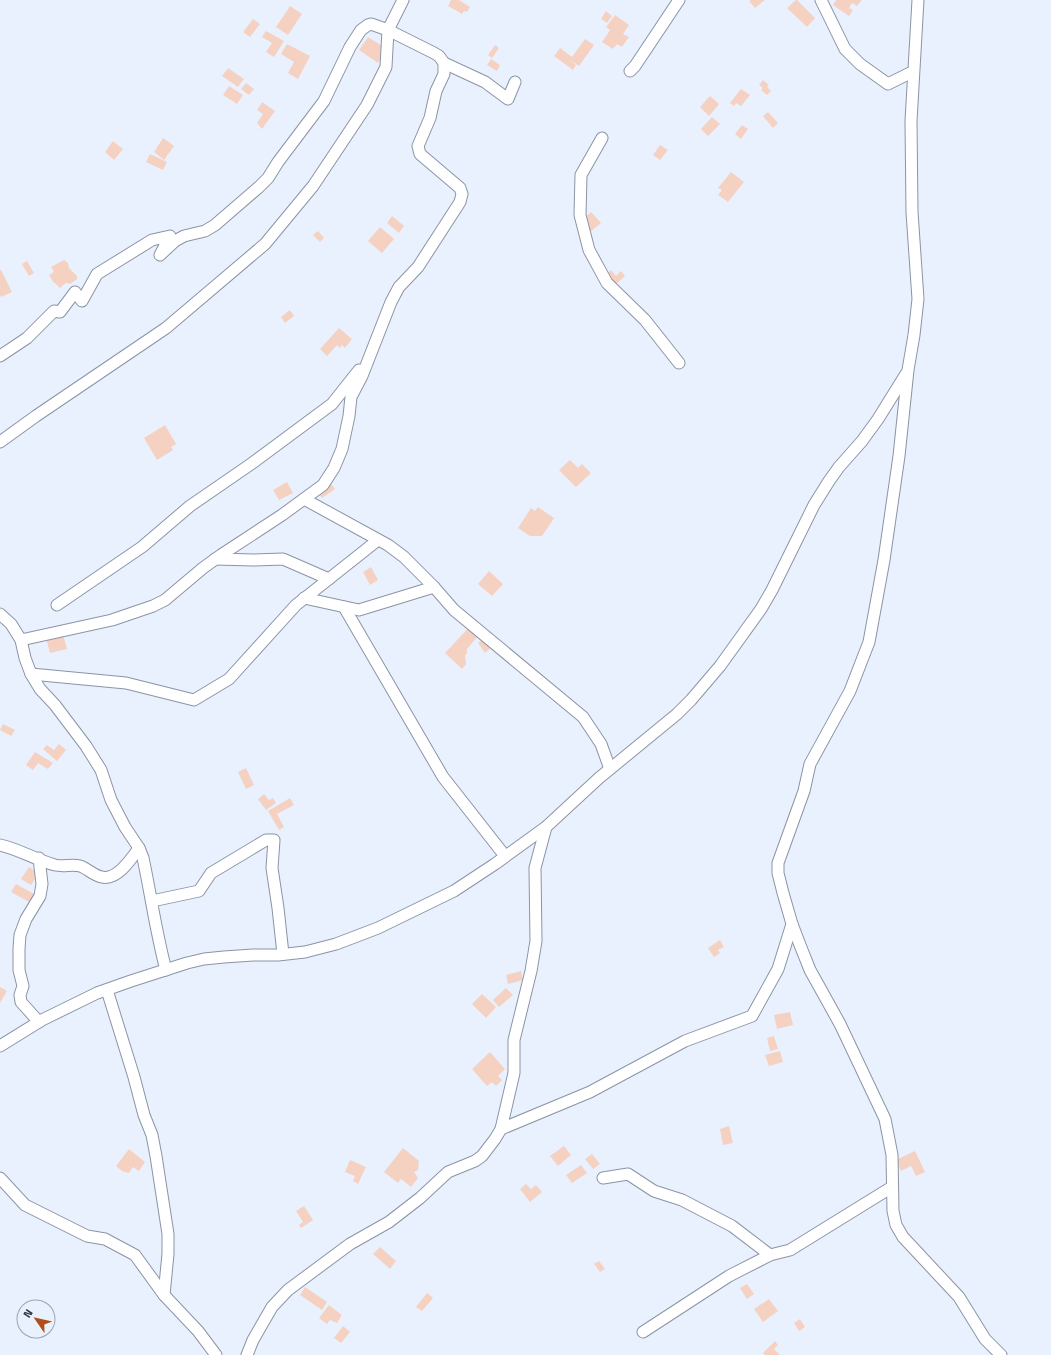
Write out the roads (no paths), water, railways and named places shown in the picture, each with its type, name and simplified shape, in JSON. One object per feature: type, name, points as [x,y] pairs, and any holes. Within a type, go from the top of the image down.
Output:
[{"type":"street","points":[[0,442],[166,328],[265,244],[312,186],[367,104],[386,67],[388,30],[403,0]]},
{"type":"street","points":[[630,71],[635,66],[679,0]]},
{"type":"street","points":[[821,0],[845,49],[860,64],[888,84],[910,73]]},
{"type":"street","points":[[918,0],[911,121],[912,212],[918,299],[884,560],[869,642],[850,691],[810,764],[804,791],[778,863],[778,873],[792,924],[810,970],[840,1024],[885,1118],[892,1155],[893,1211],[896,1225],[903,1237],[959,1297],[985,1339],[1001,1355]]},
{"type":"street","points":[[0,356],[27,338],[54,311],[60,312],[75,292],[82,301],[97,274],[152,240],[170,236],[160,255],[175,241],[184,236],[205,231],[224,217],[268,178],[330,91],[350,47],[363,28],[371,24],[388,30],[434,53],[439,56],[444,63],[485,82],[508,99],[515,82]]},
{"type":"street","points":[[21,640],[112,620],[153,606],[165,600],[215,559],[282,515],[323,485],[334,468],[342,449],[349,416],[351,397],[391,302],[399,287],[418,267],[446,224],[461,197],[462,191],[460,188],[418,151],[418,146],[430,118],[436,91],[444,74],[444,63]]},
{"type":"street","points":[[602,138],[581,175],[580,215],[589,250],[607,283],[645,320],[678,363]]},
{"type":"street","points":[[58,605],[142,547],[190,506],[251,464],[332,404],[369,357]]},
{"type":"street","points":[[0,1046],[39,1022],[106,990],[166,970],[204,959],[305,952],[336,944],[378,928],[454,891],[546,827],[584,791],[677,714],[720,666],[772,590],[814,505],[829,481],[878,419],[908,370]]},
{"type":"street","points":[[304,499],[388,545],[404,557],[434,587],[454,610],[583,717],[601,744],[610,769]]},
{"type":"street","points":[[31,674],[126,683],[194,700],[229,679],[296,605],[378,540]]},
{"type":"street","points":[[215,559],[283,559],[329,579]]},
{"type":"street","points":[[304,598],[359,610],[434,587]]},
{"type":"street","points":[[344,606],[443,777],[505,856]]},
{"type":"street","points":[[0,614],[10,624],[21,640],[25,658],[31,674],[40,689],[55,705],[101,770],[111,800],[125,827],[139,848],[143,858],[159,942],[166,970]]},
{"type":"street","points":[[248,1355],[253,1340],[272,1307],[288,1290],[350,1244],[389,1222],[420,1198],[448,1172],[475,1161],[482,1156],[492,1144],[500,1129],[514,1073],[514,1040],[531,971],[536,941],[535,868],[546,827]]},
{"type":"street","points":[[152,901],[199,891],[211,874],[266,840],[274,840],[272,868],[283,954]]},
{"type":"street","points":[[0,845],[39,858],[54,865],[66,867],[80,866],[102,877],[108,877],[121,870],[139,848]]},
{"type":"street","points":[[39,858],[42,884],[40,896],[26,919],[20,935],[19,949],[19,970],[23,986],[20,996],[21,1002],[39,1022]]},
{"type":"street","points":[[500,1129],[590,1092],[685,1041],[752,1016],[778,969],[792,924]]},
{"type":"street","points":[[106,990],[132,1070],[142,1111],[152,1135],[156,1156],[168,1234],[168,1254],[164,1295]]},
{"type":"street","points":[[603,1178],[628,1174],[654,1191],[682,1200],[732,1226],[770,1255]]},
{"type":"street","points":[[0,1178],[25,1205],[87,1236],[105,1239],[135,1256],[164,1295],[198,1331],[216,1355]]},
{"type":"street","points":[[643,1332],[729,1276],[770,1255],[790,1250],[892,1187]]}]
